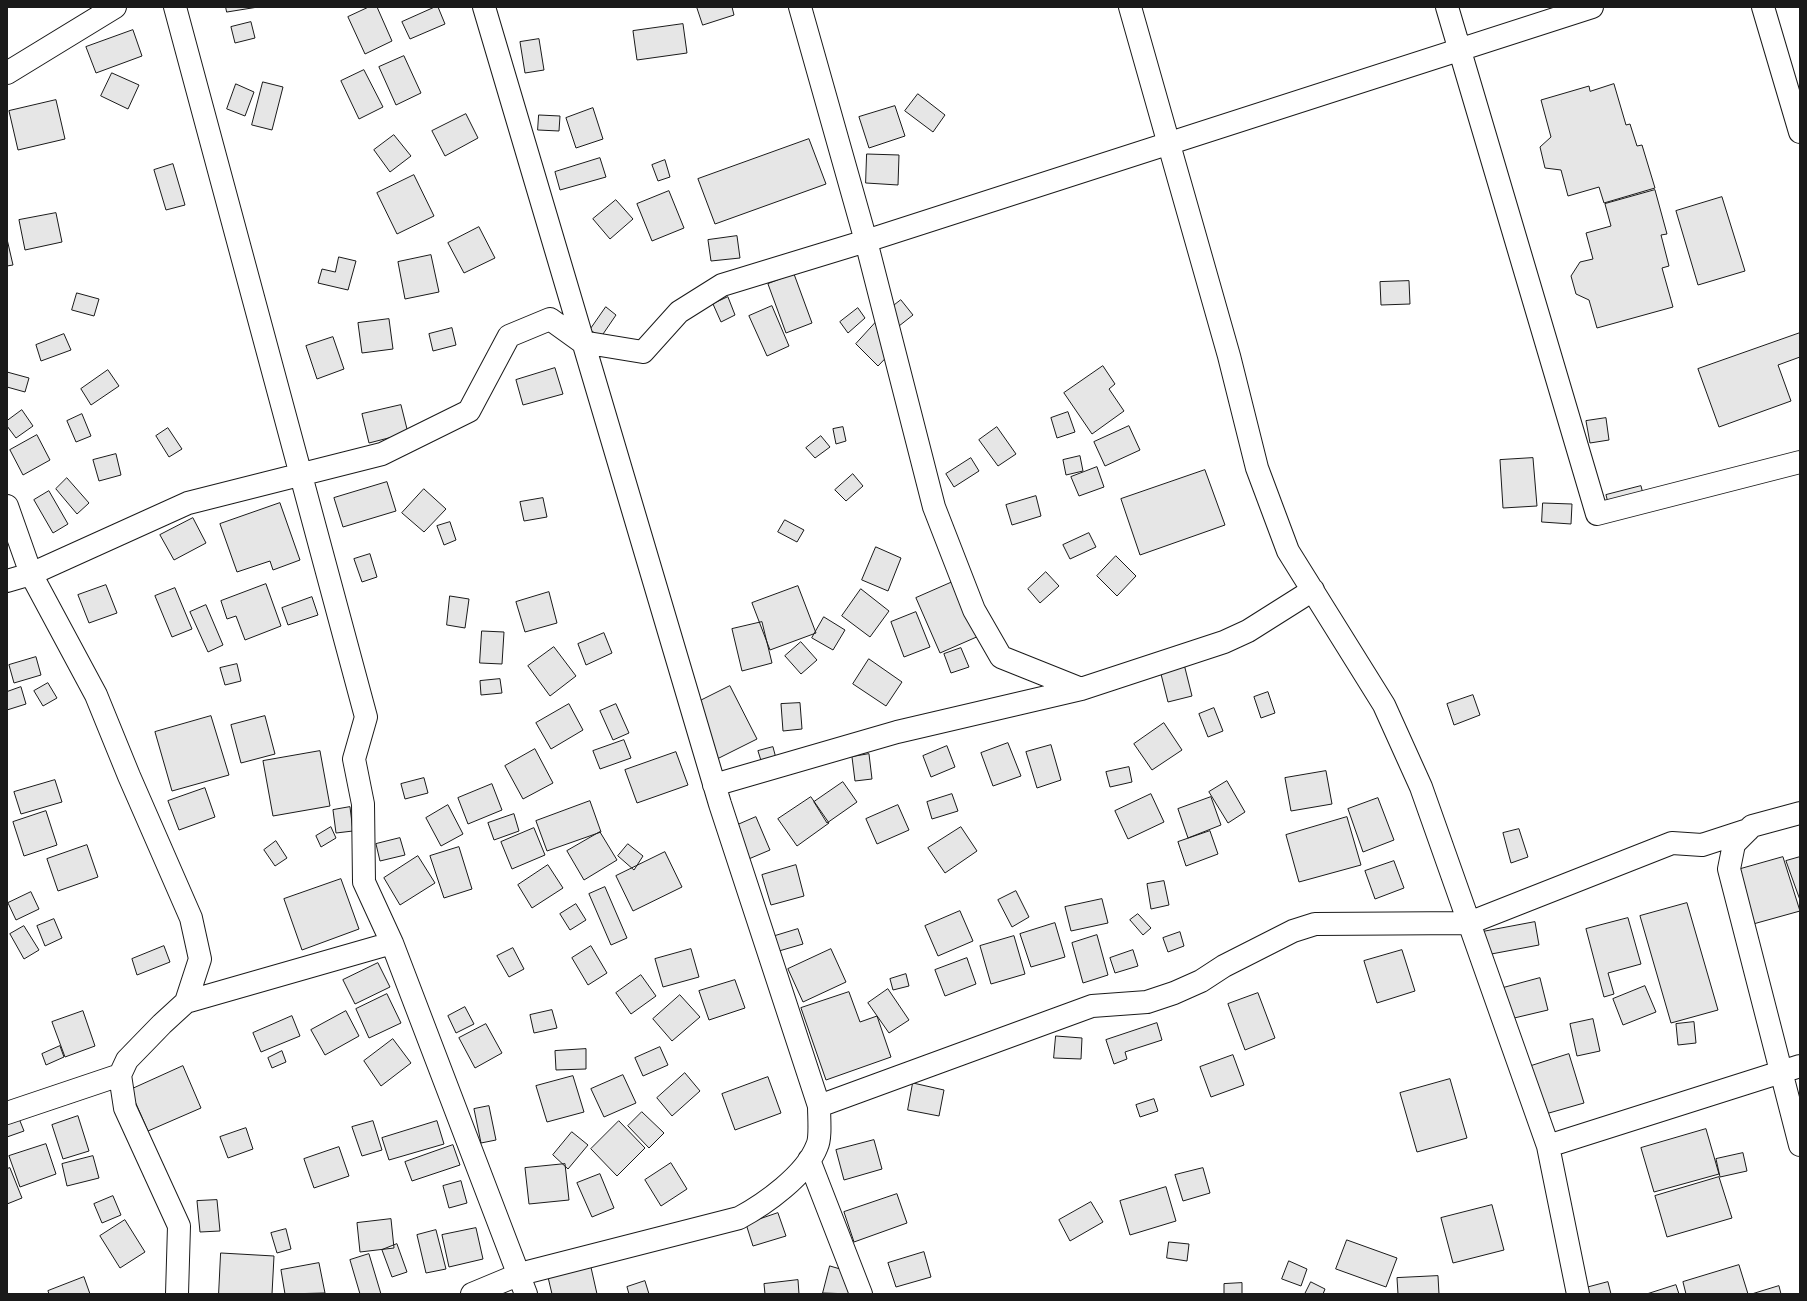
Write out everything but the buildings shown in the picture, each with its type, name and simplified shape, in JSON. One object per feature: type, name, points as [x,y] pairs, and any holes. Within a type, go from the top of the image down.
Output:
[{"type":"street","points":[[7,73],[115,7]]},
{"type":"street","points":[[175,7],[366,717],[354,759],[363,804],[364,882],[392,942],[523,1284]]},
{"type":"street","points":[[472,1294],[523,1284],[739,1218],[755,1210],[788,1184],[809,1160],[818,1145],[819,1106],[714,785],[484,7]]},
{"type":"street","points":[[800,7],[866,241],[934,507],[974,610],[1001,657],[1081,690]]},
{"type":"street","points":[[1130,7],[1229,356],[1257,468],[1288,551],[1384,705],[1421,787],[1548,1146],[1578,1294]]},
{"type":"street","points":[[1448,7],[1597,514],[1800,462]]},
{"type":"street","points":[[7,581],[31,574],[188,502],[382,454],[469,411],[509,336],[550,319],[582,342],[643,352],[679,312],[722,285],[866,241],[1592,7]]},
{"type":"street","points":[[1763,7],[1800,132]]},
{"type":"street","points":[[7,506],[31,574],[96,695],[129,776],[191,918],[200,960],[186,1002],[126,1060],[120,1075],[125,1108],[179,1226],[177,1294]]},
{"type":"street","points":[[714,785],[897,732],[1081,690],[1224,642],[1248,631],[1313,590]]},
{"type":"street","points":[[1800,813],[1752,826],[1734,844],[1729,869],[1790,1069],[1800,1145]]},
{"type":"street","points":[[819,1106],[1092,1006],[1147,1002],[1174,993],[1201,981],[1224,966],[1293,931],[1315,924],[1469,923],[1672,843],[1702,845],[1748,830]]},
{"type":"street","points":[[186,1002],[392,942]]},
{"type":"street","points":[[1548,1146],[1790,1069]]},
{"type":"street","points":[[7,1113],[120,1075]]},
{"type":"street","points":[[809,1160],[862,1294]]}]
